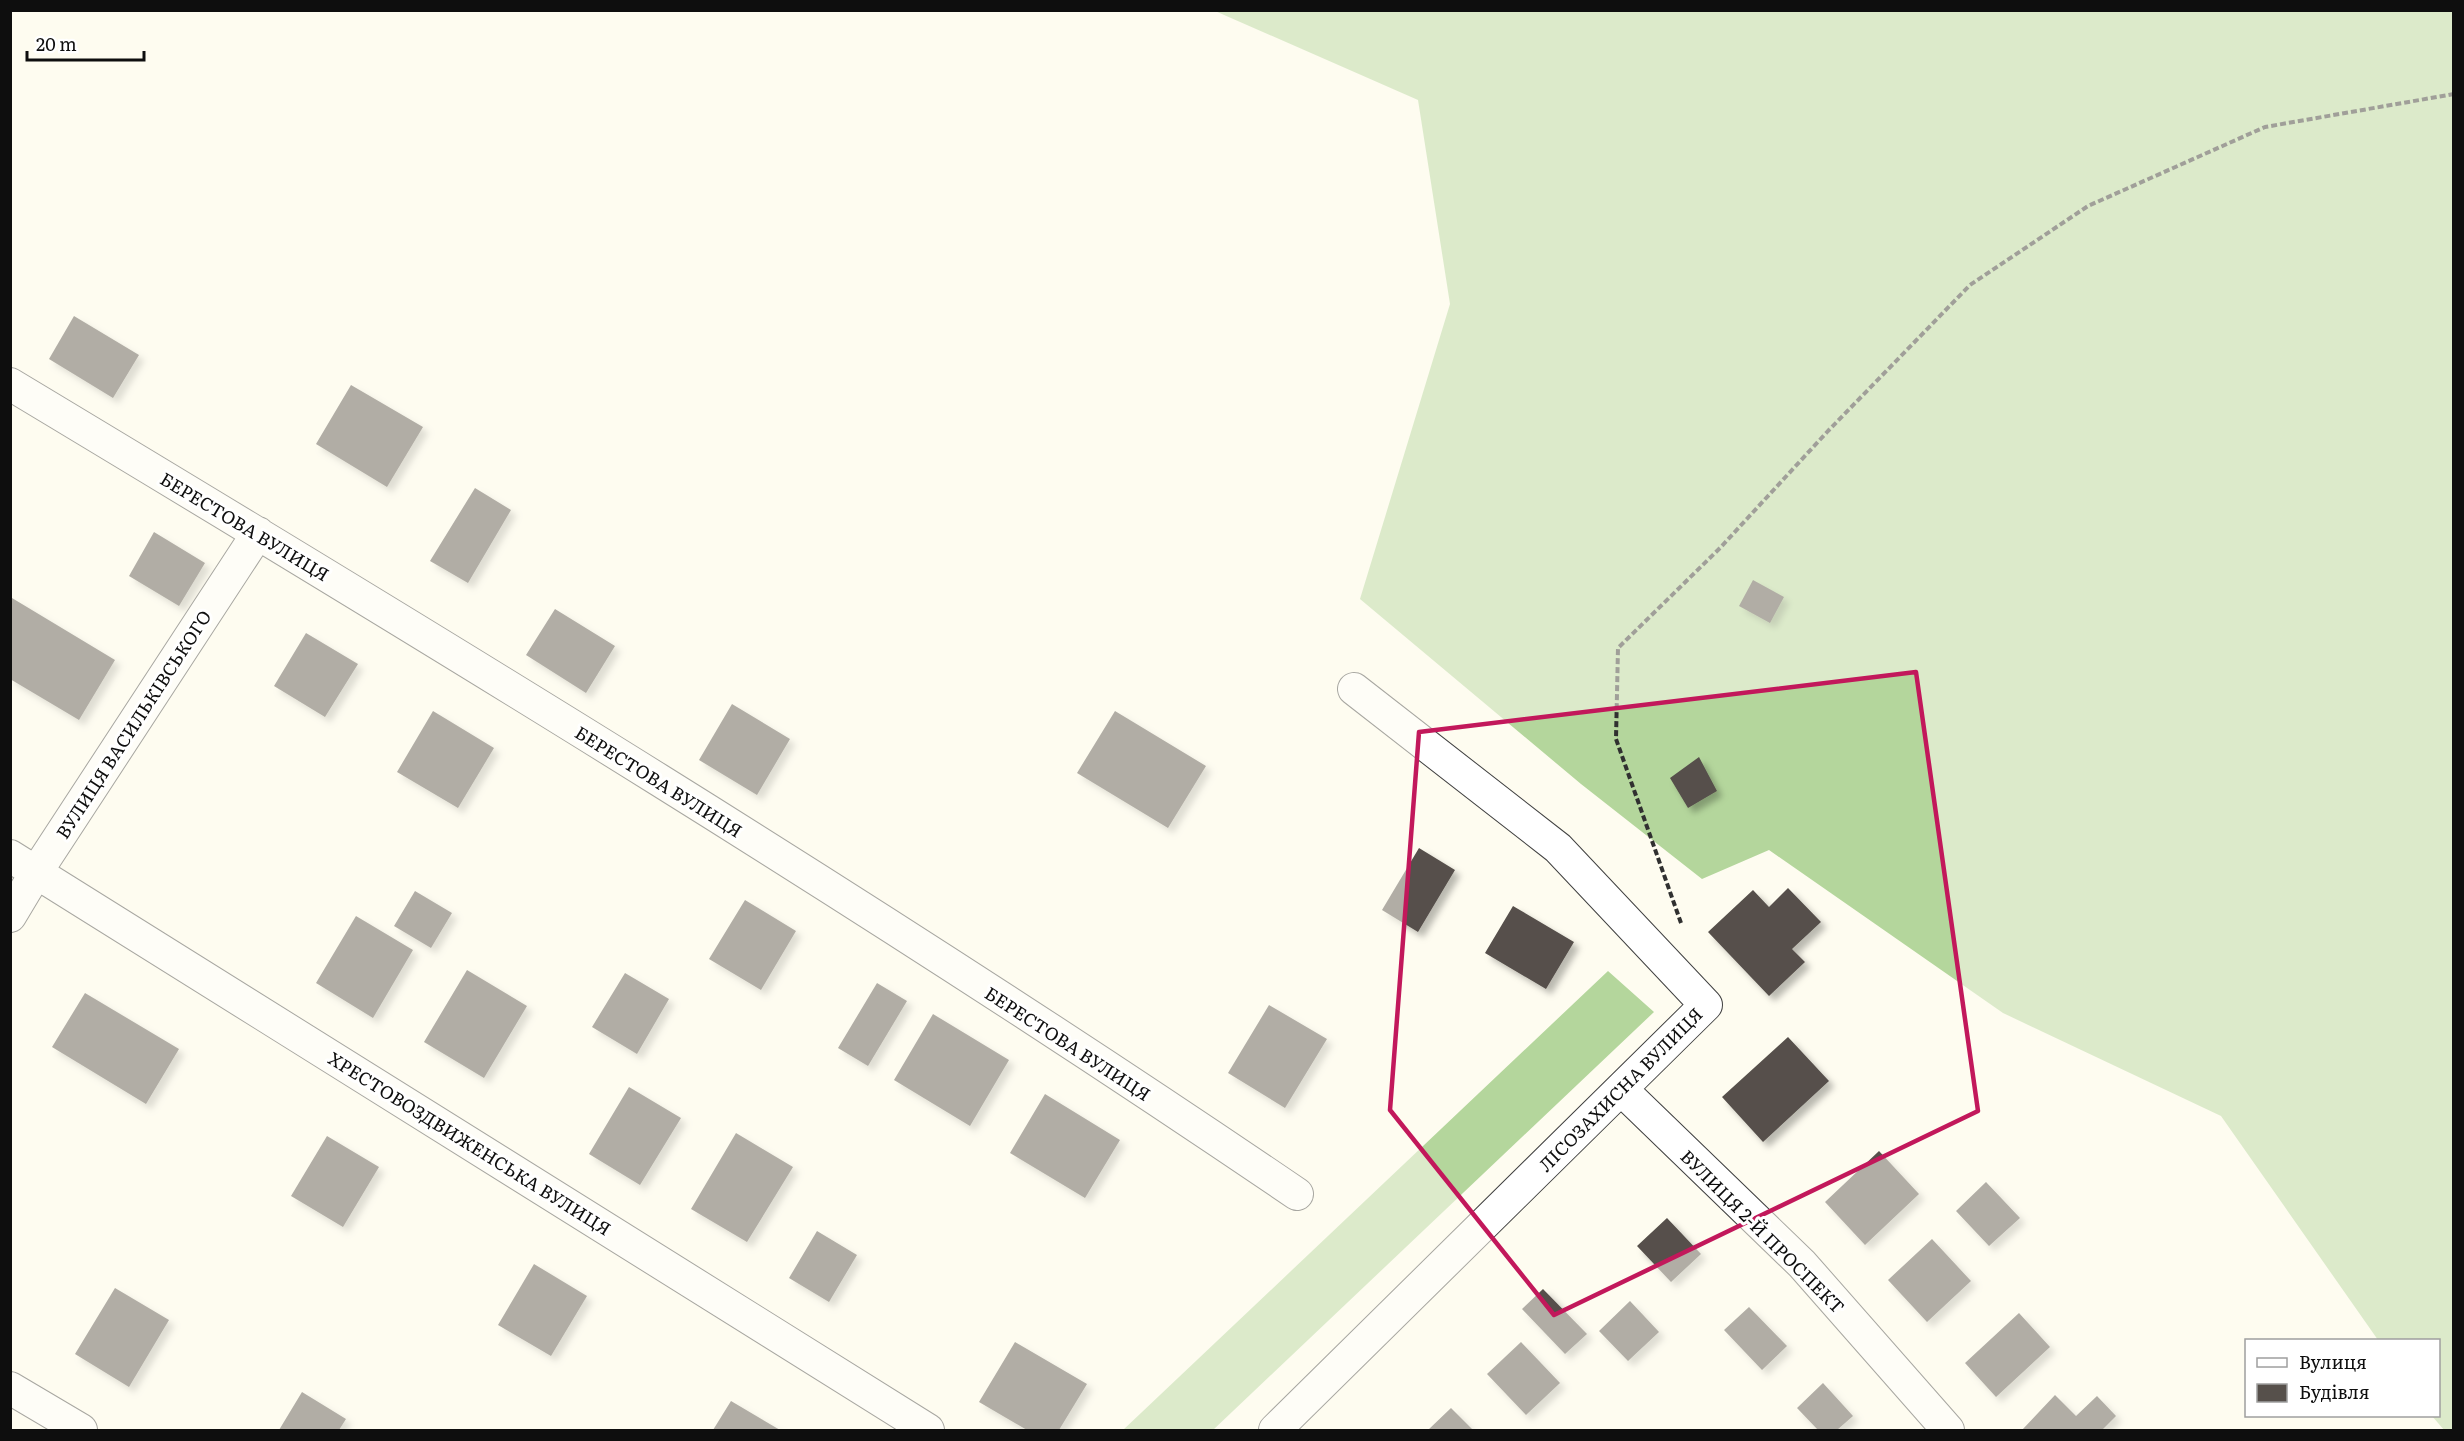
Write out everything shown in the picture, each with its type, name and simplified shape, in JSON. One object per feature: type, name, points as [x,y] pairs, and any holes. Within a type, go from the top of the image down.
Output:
[{"type":"street","name":"БЕРЕСТОВА ВУЛИЦЯ","points":[[10,384],[258,533],[750,838],[1176,1112],[1297,1194]]},
{"type":"street","name":"ВУЛИЦЯ ВАСИЛЬКІВСЬКОГО","points":[[10,916],[258,533]]},
{"type":"street","name":"ЛІСОЗАХИСНА ВУЛИЦЯ","points":[[1275,1431],[1706,1005],[1558,848],[1354,690]]},
{"type":"street","name":"ХРЕСТОВОЗДВИЖЕНСЬКА ВУЛИЦЯ","points":[[10,856],[928,1431]]},
{"type":"street","name":"ВУЛИЦЯ 2-Й ПРОСПЕКТ","points":[[1621,1089],[1802,1264],[1948,1431]]},
{"type":"street","points":[[10,1388],[81,1431]]},
{"type":"path","points":[[1682,929],[1616,738],[1618,648],[1720,548],[1970,285],[2088,206],[2265,127],[2454,94]]},
{"type":"highlighted area","points":[[1916,672],[1978,1111],[1554,1315],[1390,1110],[1419,732]]},
{"type":"green space","points":[[1215,11],[2453,11],[2453,1430],[2444,1430],[2433,1417],[2440,1417],[2440,1339],[2377,1339],[2221,1116],[2003,1013],[1769,850],[1702,879],[1581,784],[1360,599],[1450,304],[1418,100]]},
{"type":"green space","points":[[1608,971],[1654,1012],[1213,1430],[1123,1430]]},
{"type":"building","points":[[74,316],[139,355],[113,398],[49,359]]},
{"type":"building","points":[[351,385],[423,427],[387,487],[316,444]]},
{"type":"building","points":[[475,488],[511,510],[468,583],[430,561]]},
{"type":"building","points":[[154,532],[205,563],[179,606],[129,576]]},
{"type":"building","points":[[1753,580],[1784,597],[1770,623],[1739,606]]},
{"type":"building","points":[[12,598],[115,660],[79,720],[10,679]]},
{"type":"building","points":[[555,609],[615,646],[586,693],[526,655]]},
{"type":"building","points":[[306,633],[358,664],[325,717],[274,686]]},
{"type":"building","points":[[732,704],[790,739],[757,795],[699,760]]},
{"type":"building","points":[[433,711],[494,748],[458,808],[397,772]]},
{"type":"building","points":[[1115,711],[1206,766],[1168,828],[1077,773]]},
{"type":"building","points":[[1699,757],[1717,791],[1688,808],[1670,778]]},
{"type":"building","points":[[1419,848],[1455,870],[1418,932],[1382,910]]},
{"type":"building","points":[[1788,888],[1821,922],[1792,949],[1805,962],[1769,996],[1708,932],[1753,890],[1769,907]]},
{"type":"building","points":[[415,891],[452,913],[431,948],[394,926]]},
{"type":"building","points":[[745,900],[796,931],[761,990],[709,959]]},
{"type":"building","points":[[1513,906],[1574,942],[1546,989],[1485,953]]},
{"type":"building","points":[[356,916],[413,950],[373,1018],[316,983]]},
{"type":"building","points":[[467,970],[527,1006],[484,1078],[424,1042]]},
{"type":"building","points":[[625,973],[669,999],[637,1054],[592,1027]]},
{"type":"building","points":[[877,983],[907,1001],[868,1066],[838,1048]]},
{"type":"building","points":[[85,993],[179,1049],[146,1104],[52,1047]]},
{"type":"building","points":[[1269,1005],[1327,1039],[1285,1108],[1228,1073]]},
{"type":"building","points":[[933,1014],[1009,1060],[970,1126],[894,1080]]},
{"type":"building","points":[[1788,1037],[1829,1081],[1763,1142],[1722,1097]]},
{"type":"building","points":[[629,1087],[681,1118],[640,1185],[589,1154]]},
{"type":"building","points":[[1045,1094],[1120,1140],[1085,1198],[1010,1153]]},
{"type":"building","points":[[736,1133],[793,1167],[747,1242],[691,1209]]},
{"type":"building","points":[[327,1136],[379,1167],[343,1227],[291,1196]]},
{"type":"building","points":[[1879,1151],[1919,1194],[1865,1245],[1825,1202]]},
{"type":"building","points":[[1986,1182],[2020,1218],[1989,1246],[1956,1211]]},
{"type":"building","points":[[1667,1218],[1701,1254],[1671,1282],[1637,1246]]},
{"type":"building","points":[[817,1231],[857,1255],[829,1302],[789,1278]]},
{"type":"building","points":[[1932,1239],[1971,1281],[1927,1322],[1888,1280]]},
{"type":"building","points":[[534,1264],[587,1296],[551,1356],[498,1325]]},
{"type":"building","points":[[115,1288],[169,1320],[129,1387],[75,1354]]},
{"type":"building","points":[[1543,1289],[1587,1334],[1565,1354],[1522,1309]]},
{"type":"building","points":[[1630,1301],[1659,1332],[1628,1361],[1599,1331]]},
{"type":"building","points":[[1749,1307],[1787,1346],[1762,1370],[1724,1330]]},
{"type":"building","points":[[2019,1313],[2050,1347],[1996,1397],[1965,1363]]},
{"type":"building","points":[[1015,1342],[1087,1384],[1059,1430],[1027,1430],[979,1402]]},
{"type":"building","points":[[1521,1342],[1560,1383],[1526,1415],[1487,1374]]},
{"type":"building","points":[[1823,1383],[1853,1416],[1837,1430],[1818,1430],[1797,1408]]},
{"type":"building","points":[[302,1392],[346,1419],[339,1430],[279,1430]]},
{"type":"building","points":[[2055,1395],[2076,1416],[2097,1396],[2116,1416],[2102,1430],[2022,1430]]},
{"type":"building","points":[[731,1401],[780,1430],[713,1430]]},
{"type":"building","points":[[1451,1408],[1473,1430],[1428,1430]]}]
